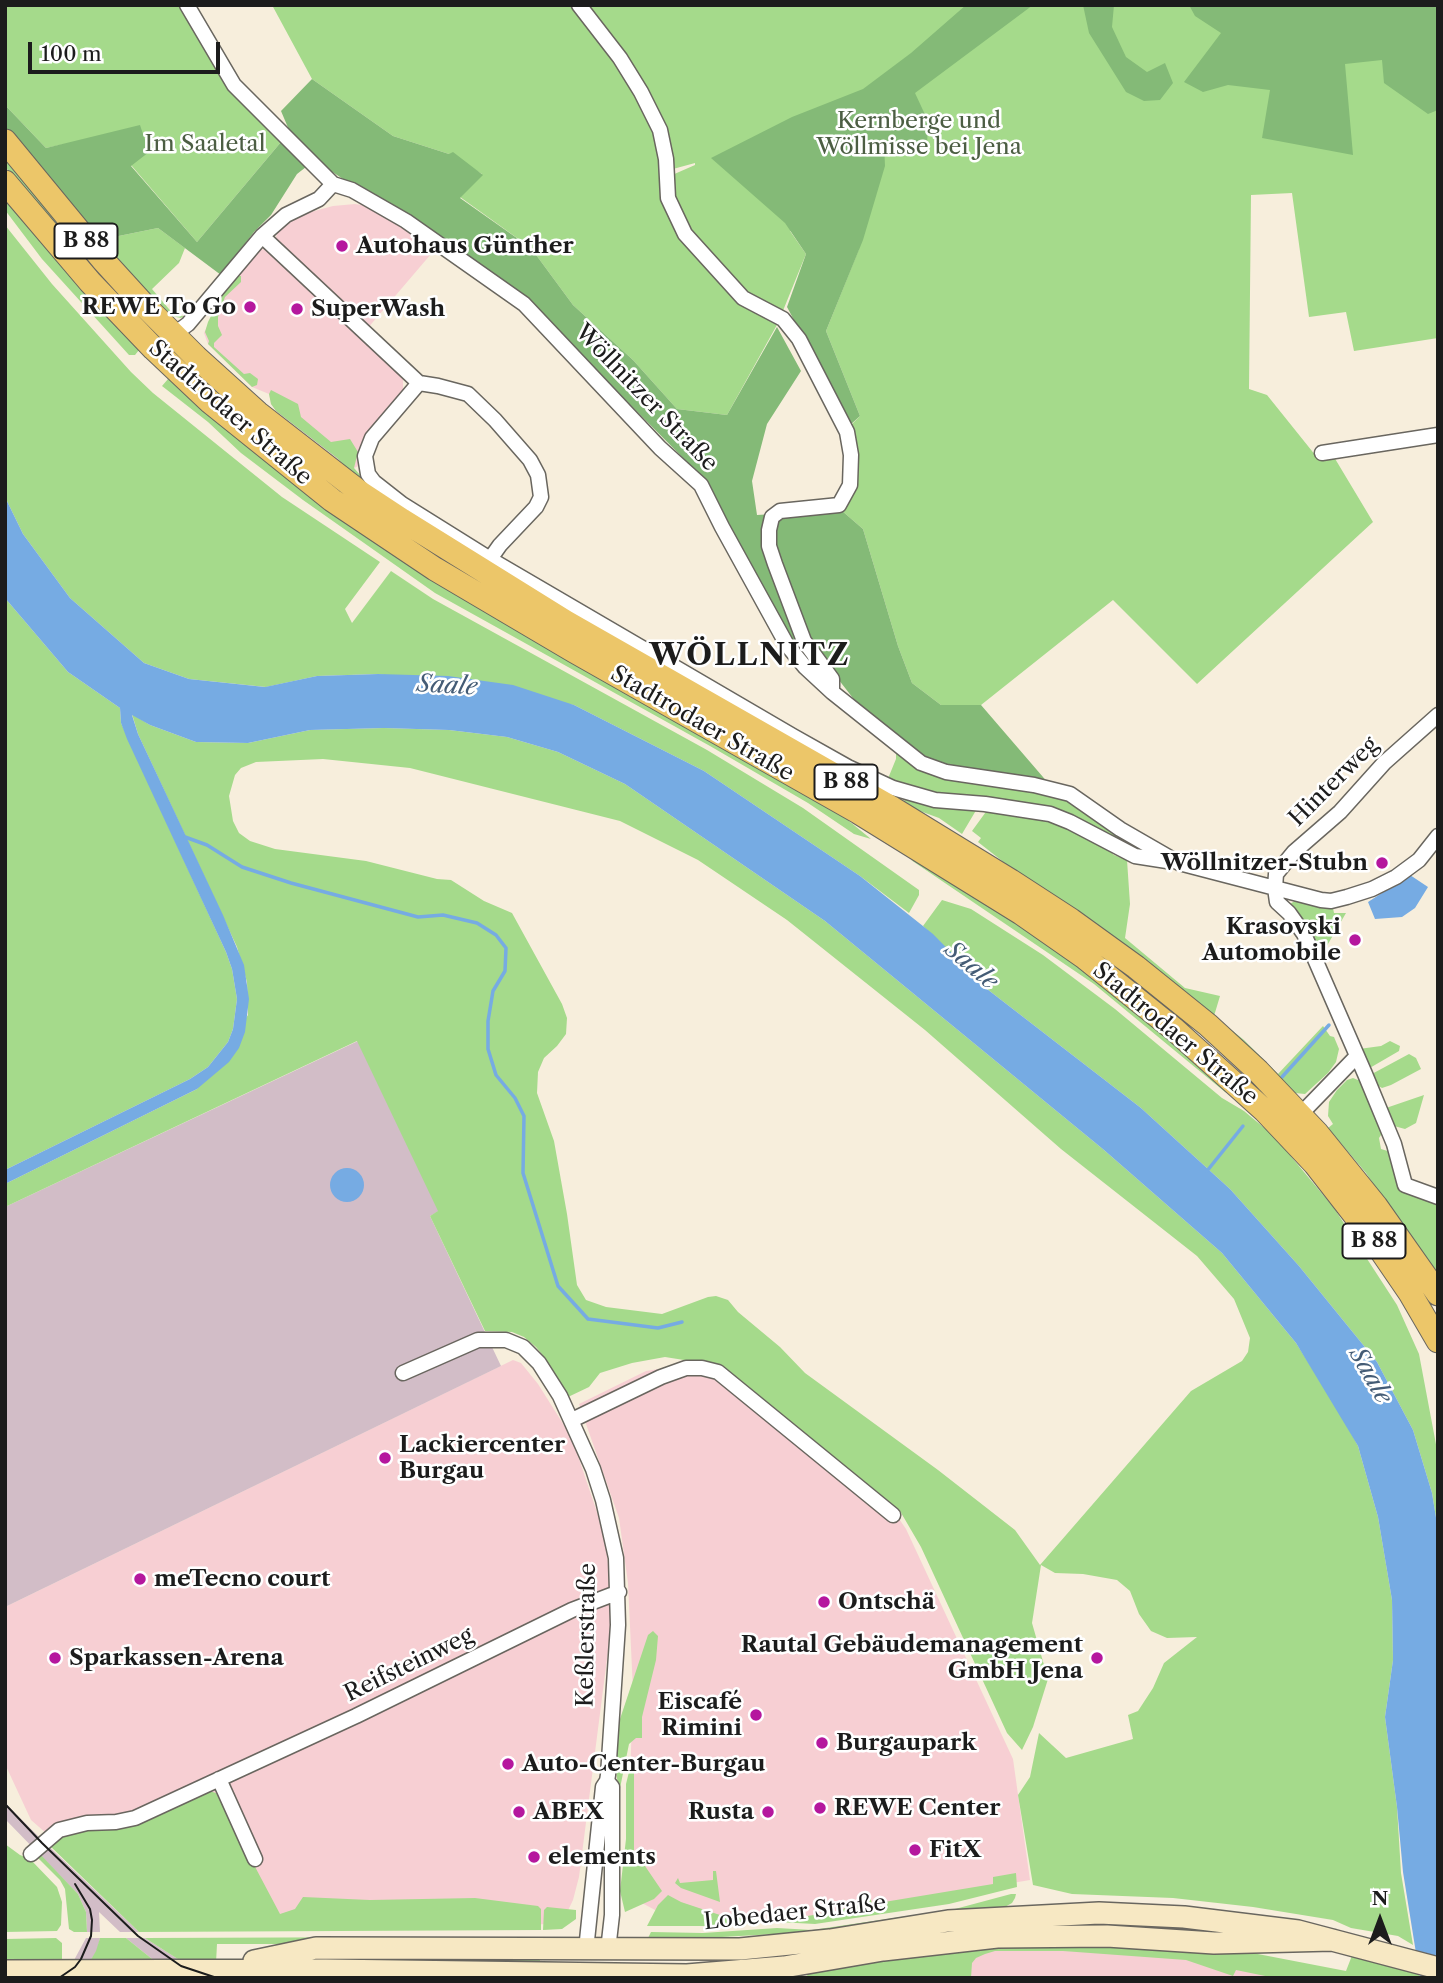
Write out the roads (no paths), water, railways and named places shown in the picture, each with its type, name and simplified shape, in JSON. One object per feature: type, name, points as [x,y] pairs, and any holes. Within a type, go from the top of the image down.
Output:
[{"type":"main road","name":"Stadtrodaer Straße","points":[[5,141],[103,260],[173,335],[258,413],[341,477],[402,520],[566,622],[892,808],[1071,920],[1136,967],[1208,1025],[1293,1123],[1376,1206],[1438,1294]]},
{"type":"main road","name":"Stadtrodaer Straße","points":[[5,182],[90,282],[154,349],[230,418],[332,500],[435,569],[585,658],[858,812],[1032,921],[1084,957],[1220,1069],[1293,1123],[1315,1164],[1371,1236],[1438,1341]]},
{"type":"main road","points":[[154,349],[173,335]]},
{"type":"main road","name":"Lobedaer Straße","points":[[221,1970],[316,1948],[704,1950],[830,1940],[948,1921],[1099,1913],[1231,1921],[1298,1931],[1438,1968]]},
{"type":"main road","name":"Lobedaer Straße","points":[[5,1971],[221,1970],[583,1976],[687,1975],[750,1971],[997,1937],[1107,1936],[1214,1943],[1332,1940]]},
{"type":"main road","name":"Keßlerstraße","points":[[583,1976],[586,1950]]},
{"type":"main road","name":"Keßlerstraße","points":[[605,1976],[608,1950]]},
{"type":"street","name":"Wöllnitzer Straße","points":[[187,5],[234,85],[333,184],[352,190],[406,221],[524,304],[660,448],[701,485],[727,538],[788,645],[805,667],[921,763],[946,772],[1047,787],[1070,794],[1120,829],[1179,863],[1321,900],[1331,901],[1347,897],[1396,877],[1419,860],[1438,836]]},
{"type":"street","points":[[579,5],[620,58],[660,130],[666,159],[668,198],[685,234],[743,298],[783,319],[799,339],[847,432],[851,455],[850,485],[839,505],[780,511],[772,517],[769,530],[769,545],[789,602],[804,640],[832,679],[832,692]]},
{"type":"street","points":[[173,335],[188,324],[262,236],[286,215],[319,198],[333,184]]},
{"type":"street","points":[[262,236],[419,383],[468,394],[530,460],[538,475],[541,497],[536,507],[490,559]]},
{"type":"street","points":[[419,383],[366,448],[368,474],[402,504],[490,559],[793,736],[848,767],[893,788],[935,800],[985,804],[1049,814],[1135,856],[1179,863]]},
{"type":"street","points":[[1322,453],[1438,435]]},
{"type":"street","name":"Hinterweg","points":[[1275,888],[1276,874],[1294,852],[1340,812],[1384,763],[1438,715]]},
{"type":"street","points":[[1275,888],[1277,902],[1304,933],[1394,1144],[1405,1185],[1438,1197]]},
{"type":"street","points":[[1293,1123],[1357,1056]]},
{"type":"street","name":"Keßlerstraße","points":[[403,1373],[478,1340],[514,1342],[539,1363],[572,1420],[593,1469],[614,1544],[619,1592],[607,1781],[603,1787],[586,1950]]},
{"type":"street","points":[[572,1420],[661,1377],[687,1368],[718,1372],[893,1515]]},
{"type":"street","name":"Reifsteinweg","points":[[31,1854],[59,1830],[88,1823],[135,1818],[356,1716],[572,1610],[619,1592]]},
{"type":"street","points":[[219,1779],[256,1859]]},
{"type":"street","name":"Keßlerstraße","points":[[607,1781],[612,1796],[612,1914],[608,1950]]},
{"type":"water","name":"Saale","points":[[5,497],[23,534],[70,598],[144,663],[189,679],[265,687],[317,676],[378,674],[448,676],[513,685],[574,705],[704,771],[860,876],[933,934],[987,989],[1141,1108],[1230,1189],[1299,1266],[1377,1362],[1413,1430],[1432,1493],[1438,1530],[1438,1978],[1420,1978],[1403,1872],[1385,1717],[1393,1660],[1392,1600],[1378,1517],[1358,1446],[1296,1343],[1222,1253],[1104,1150],[825,921],[625,784],[558,752],[507,737],[449,730],[384,728],[310,730],[248,743],[196,742],[150,725],[132,715],[138,734],[244,965],[249,999],[245,1032],[239,1048],[229,1062],[197,1089],[5,1184],[5,1170],[190,1079],[208,1067],[228,1042],[233,1029],[237,999],[226,952],[127,739],[121,723],[120,708],[68,672],[5,598]]},
{"type":"water","points":[[1410,875],[1428,887],[1415,908],[1402,917],[1375,919],[1368,902]]},
{"type":"water","points":[[347,1168],[359,1173],[364,1185],[359,1197],[347,1202],[335,1197],[330,1185],[335,1173]]},
{"type":"waterway","points":[[185,837],[207,845],[242,867],[291,883],[418,917],[443,915],[477,923],[496,935],[506,948],[505,971],[493,991],[488,1021],[488,1049],[496,1075],[515,1098],[524,1116],[523,1173],[558,1286],[588,1319],[658,1328],[682,1322]]},
{"type":"waterway","points":[[1282,1077],[1329,1025]]},
{"type":"waterway","points":[[1207,1171],[1243,1126]]},
{"type":"tram line","points":[[5,1804],[138,1936],[181,1966],[217,1978]]},
{"type":"tram line","points":[[59,1978],[75,1967],[91,1936],[90,1909],[75,1884]]},
{"type":"place","name":"Autohaus Günther","points":[[342,246]]},
{"type":"place","name":"REWE To Go","points":[[250,307]]},
{"type":"place","name":"SuperWash","points":[[297,309]]},
{"type":"place","name":"Wöllnitzer-Stubn","points":[[1382,863]]},
{"type":"place","name":"Krasovski Automobile","points":[[1355,940]]},
{"type":"place","name":"Lackiercenter Burgau","points":[[385,1458]]},
{"type":"place","name":"meTecno court","points":[[140,1579]]},
{"type":"place","name":"Ontschä","points":[[824,1602]]},
{"type":"place","name":"Sparkassen-Arena","points":[[55,1658]]},
{"type":"place","name":"Rautal Gebäudemanagement GmbH Jena","points":[[1097,1658]]},
{"type":"place","name":"Eiscafé Rimini","points":[[756,1715]]},
{"type":"place","name":"Burgaupark","points":[[822,1743]]},
{"type":"place","name":"Auto-Center-Burgau","points":[[508,1764]]},
{"type":"place","name":"REWE Center","points":[[820,1808]]},
{"type":"place","name":"ABEX","points":[[519,1812]]},
{"type":"place","name":"Rusta","points":[[768,1812]]},
{"type":"place","name":"FitX","points":[[915,1850]]},
{"type":"place","name":"elements","points":[[534,1857]]},
{"type":"district","name":"WÖLLNITZ","points":[[750,656]]},
{"type":"park label","name":"Kernberge und Wöllmisse bei Jena","points":[[919,134]]},
{"type":"park label","name":"Im Saaletal","points":[[205,144]]}]
